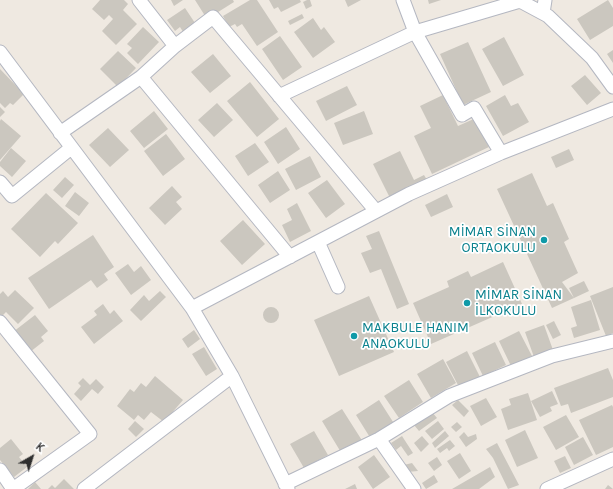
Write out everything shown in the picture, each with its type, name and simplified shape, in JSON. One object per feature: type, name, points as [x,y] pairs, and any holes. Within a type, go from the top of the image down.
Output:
[{"type":"street","points":[[140,0],[175,46]]},
{"type":"street","points":[[403,0],[415,32],[462,115],[474,108],[501,153]]},
{"type":"street","points":[[279,96],[415,32],[520,1],[544,6],[548,16],[592,58],[613,87]]},
{"type":"street","points":[[60,132],[141,77],[175,46],[213,17],[376,212]]},
{"type":"street","points":[[0,52],[192,308],[232,376],[286,486],[379,439],[449,396],[552,356],[613,341]]},
{"type":"street","points":[[141,77],[290,257]]},
{"type":"street","points":[[192,308],[409,194],[501,153],[613,109]]},
{"type":"street","points":[[0,182],[12,196],[72,148]]},
{"type":"street","points":[[318,242],[338,287]]},
{"type":"street","points":[[0,322],[90,434],[13,489],[0,470]]},
{"type":"street","points":[[84,489],[232,376]]},
{"type":"street","points":[[379,439],[414,489]]},
{"type":"street","points":[[547,489],[613,459]]},
{"type":"building","points":[[100,0],[124,0],[128,4],[123,10],[137,24],[116,45],[102,31],[113,19],[109,15],[104,20],[92,9]]},
{"type":"building","points":[[171,0],[183,0],[174,6]]},
{"type":"building","points":[[195,0],[233,0],[234,2],[207,19]]},
{"type":"building","points":[[250,0],[257,0],[278,32],[257,46],[242,24],[237,27],[235,24],[229,27],[223,16]]},
{"type":"building","points":[[269,0],[300,0],[301,2],[281,12],[278,7],[274,9]]},
{"type":"building","points":[[310,0],[312,6],[306,9],[303,2]]},
{"type":"building","points":[[345,0],[361,0],[348,7]]},
{"type":"building","points":[[428,0],[441,0],[429,4]]},
{"type":"building","points":[[608,0],[613,8],[613,26],[590,40],[577,19]]},
{"type":"building","points":[[185,8],[197,26],[185,35],[180,27],[175,31],[167,20]]},
{"type":"building","points":[[302,14],[304,18],[290,25],[288,21]]},
{"type":"building","points":[[313,18],[321,30],[324,27],[335,42],[313,58],[294,32]]},
{"type":"building","points":[[143,27],[159,42],[138,64],[127,53],[132,48],[127,44]]},
{"type":"building","points":[[280,36],[302,67],[283,80],[262,49]]},
{"type":"building","points":[[504,37],[524,75],[503,86],[482,49]]},
{"type":"building","points":[[468,42],[491,92],[463,105],[440,54]]},
{"type":"building","points":[[613,50],[613,63],[607,54]]},
{"type":"building","points":[[118,51],[136,68],[118,87],[100,69]]},
{"type":"building","points":[[213,54],[231,76],[210,93],[191,72]]},
{"type":"building","points":[[0,69],[24,94],[13,105],[10,103],[5,108],[0,103]]},
{"type":"building","points":[[585,75],[601,93],[587,105],[571,86]]},
{"type":"building","points":[[250,82],[279,119],[257,137],[227,101]]},
{"type":"building","points":[[347,86],[357,105],[326,121],[316,101]]},
{"type":"building","points":[[443,95],[458,126],[476,118],[489,147],[432,174],[414,136],[431,128],[420,106]]},
{"type":"building","points":[[505,95],[511,106],[518,103],[529,122],[503,136],[486,106]]},
{"type":"building","points":[[217,103],[233,120],[214,137],[198,120]]},
{"type":"building","points":[[0,107],[5,112],[0,117]]},
{"type":"building","points":[[154,111],[168,129],[144,148],[130,131]]},
{"type":"building","points":[[364,111],[373,134],[343,145],[334,123]]},
{"type":"building","points":[[1,119],[21,136],[0,160],[0,121]]},
{"type":"building","points":[[286,127],[300,149],[278,164],[264,142]]},
{"type":"building","points":[[108,128],[129,150],[110,167],[89,145]]},
{"type":"building","points":[[166,134],[185,159],[163,176],[144,151]]},
{"type":"building","points":[[255,143],[269,162],[248,176],[235,156]]},
{"type":"building","points":[[11,148],[26,161],[12,177],[0,166],[0,162]]},
{"type":"building","points":[[569,149],[574,160],[556,168],[551,157]]},
{"type":"building","points":[[400,151],[414,180],[424,175],[427,180],[390,198],[373,164]]},
{"type":"building","points":[[310,156],[321,177],[296,190],[285,169]]},
{"type":"building","points":[[278,171],[290,190],[270,203],[258,185]]},
{"type":"building","name":"MİMAR SİNAN ORTAOKULU","points":[[532,173],[547,206],[553,203],[569,239],[564,242],[578,273],[562,282],[574,298],[552,308],[497,189]]},
{"type":"building","points":[[65,177],[74,185],[62,198],[53,190]]},
{"type":"building","points":[[327,180],[345,204],[326,218],[308,193]]},
{"type":"building","points":[[172,186],[182,197],[176,202],[182,209],[165,225],[149,208]]},
{"type":"building","points":[[75,192],[89,203],[79,216],[65,206]]},
{"type":"building","points":[[46,193],[78,223],[58,244],[55,241],[40,257],[11,229]]},
{"type":"building","points":[[447,194],[453,207],[431,217],[425,205]]},
{"type":"building","points":[[297,203],[311,231],[290,242],[282,225],[292,220],[287,209]]},
{"type":"building","points":[[243,220],[265,244],[242,265],[220,241]]},
{"type":"building","points":[[379,231],[409,304],[397,309],[381,269],[370,273],[361,253],[372,249],[366,236]]},
{"type":"building","points":[[93,235],[114,267],[104,274],[108,280],[97,288],[91,280],[49,309],[28,278]]},
{"type":"building","name":"MİMAR SİNAN İLKOKULU","points":[[503,262],[522,304],[431,344],[413,303],[449,287],[447,281],[468,271],[471,277]]},
{"type":"building","points":[[128,264],[134,272],[141,266],[151,280],[131,295],[115,273]]},
{"type":"building","points":[[584,281],[589,291],[574,298],[569,288]]},
{"type":"building","points":[[613,287],[613,333],[606,336],[590,296]]},
{"type":"building","points":[[15,290],[34,308],[18,324],[6,312],[1,317],[0,316],[0,294],[3,291],[8,297]]},
{"type":"building","points":[[160,291],[166,297],[141,321],[130,310],[144,295],[149,301]]},
{"type":"building","name":"MAKBULE HANIM ANAOKULU","points":[[369,296],[394,352],[339,376],[314,320]]},
{"type":"building","points":[[591,300],[600,330],[574,338],[571,328],[577,326],[571,307]]},
{"type":"building","points":[[103,304],[110,314],[114,310],[123,321],[94,344],[81,327],[97,315],[94,311]]},
{"type":"building","points":[[271,307],[277,309],[279,315],[277,321],[271,323],[265,321],[263,315],[265,309]]},
{"type":"building","points":[[35,315],[48,331],[41,337],[44,341],[30,352],[13,332]]},
{"type":"building","points":[[554,321],[561,335],[553,339],[546,325]]},
{"type":"building","points":[[544,325],[553,350],[534,357],[525,332]]},
{"type":"building","points":[[194,330],[200,339],[188,348],[182,339]]},
{"type":"building","points":[[519,331],[532,356],[511,366],[499,341]]},
{"type":"building","points":[[495,342],[506,365],[483,376],[472,353]]},
{"type":"building","points":[[204,347],[217,369],[206,376],[192,354]]},
{"type":"building","points":[[467,351],[480,377],[459,387],[446,362]]},
{"type":"building","points":[[443,359],[456,383],[431,398],[417,374]]},
{"type":"building","points":[[608,368],[613,380],[613,397],[571,413],[568,404],[561,406],[554,388]]},
{"type":"building","points":[[155,376],[183,400],[164,422],[151,412],[144,420],[138,415],[134,420],[117,406],[130,389],[134,392],[141,383],[146,387]]},
{"type":"building","points":[[83,378],[90,385],[96,379],[104,387],[98,394],[92,389],[81,401],[74,394],[81,386],[78,383]]},
{"type":"building","points":[[409,380],[423,402],[399,418],[384,396]]},
{"type":"building","points":[[552,391],[558,404],[550,407],[552,411],[540,417],[531,401]]},
{"type":"building","points":[[528,393],[537,420],[508,430],[501,409],[511,405],[509,399]]},
{"type":"building","points":[[486,398],[497,417],[481,426],[470,406]]},
{"type":"building","points":[[379,400],[395,425],[371,439],[356,415]]},
{"type":"building","points":[[458,400],[469,411],[464,417],[452,405]]},
{"type":"building","points":[[612,405],[613,447],[596,455],[579,420]]},
{"type":"building","points":[[342,409],[363,442],[342,454],[322,421]]},
{"type":"building","points":[[432,412],[437,418],[419,431],[414,425]]},
{"type":"building","points":[[566,415],[579,437],[556,450],[543,427]]},
{"type":"building","points":[[135,421],[144,429],[136,437],[128,429]]},
{"type":"building","points":[[438,421],[444,429],[432,439],[425,431]]},
{"type":"building","points":[[457,422],[462,427],[456,432],[451,427]]},
{"type":"building","points":[[525,430],[538,458],[517,467],[505,440]]},
{"type":"building","points":[[314,431],[328,455],[304,468],[290,444]]},
{"type":"building","points":[[445,431],[449,436],[435,448],[432,443]]},
{"type":"building","points":[[464,432],[468,437],[476,434],[477,439],[466,447],[459,437]]},
{"type":"building","points":[[402,436],[413,453],[408,456],[401,446],[396,450],[391,443]]},
{"type":"building","points":[[422,436],[429,444],[421,452],[414,443]]},
{"type":"building","points":[[583,437],[593,455],[574,465],[565,447]]},
{"type":"building","points":[[11,439],[23,454],[19,457],[27,467],[14,477],[0,460],[0,448]]},
{"type":"building","points":[[450,440],[455,446],[449,451],[447,448],[440,453],[437,449]]},
{"type":"building","points":[[497,443],[519,485],[508,489],[493,458],[486,449]]},
{"type":"building","points":[[460,453],[471,471],[459,479],[447,461]]},
{"type":"building","points":[[374,455],[390,477],[373,489],[358,467]]},
{"type":"building","points":[[565,456],[571,468],[560,473],[554,461]]},
{"type":"building","points":[[437,457],[442,465],[434,471],[428,463]]},
{"type":"building","points":[[412,463],[418,471],[407,472],[404,465]]},
{"type":"building","points":[[490,467],[495,477],[479,489],[452,489]]},
{"type":"building","points":[[434,475],[438,482],[426,489],[422,483]]},
{"type":"building","points":[[64,479],[74,489],[48,489],[52,485],[55,488]]},
{"type":"building","points":[[35,482],[41,489],[28,489]]},
{"type":"building","points":[[355,484],[357,489],[345,489]]},
{"type":"building","points":[[608,485],[613,489],[605,489]]},
{"type":"place","name":"MİMAR SİNAN ORTAOKULU","points":[[544,240]]},
{"type":"place","name":"MİMAR SİNAN İLKOKULU","points":[[467,303]]},
{"type":"place","name":"MAKBULE HANIM ANAOKULU","points":[[354,336]]}]
